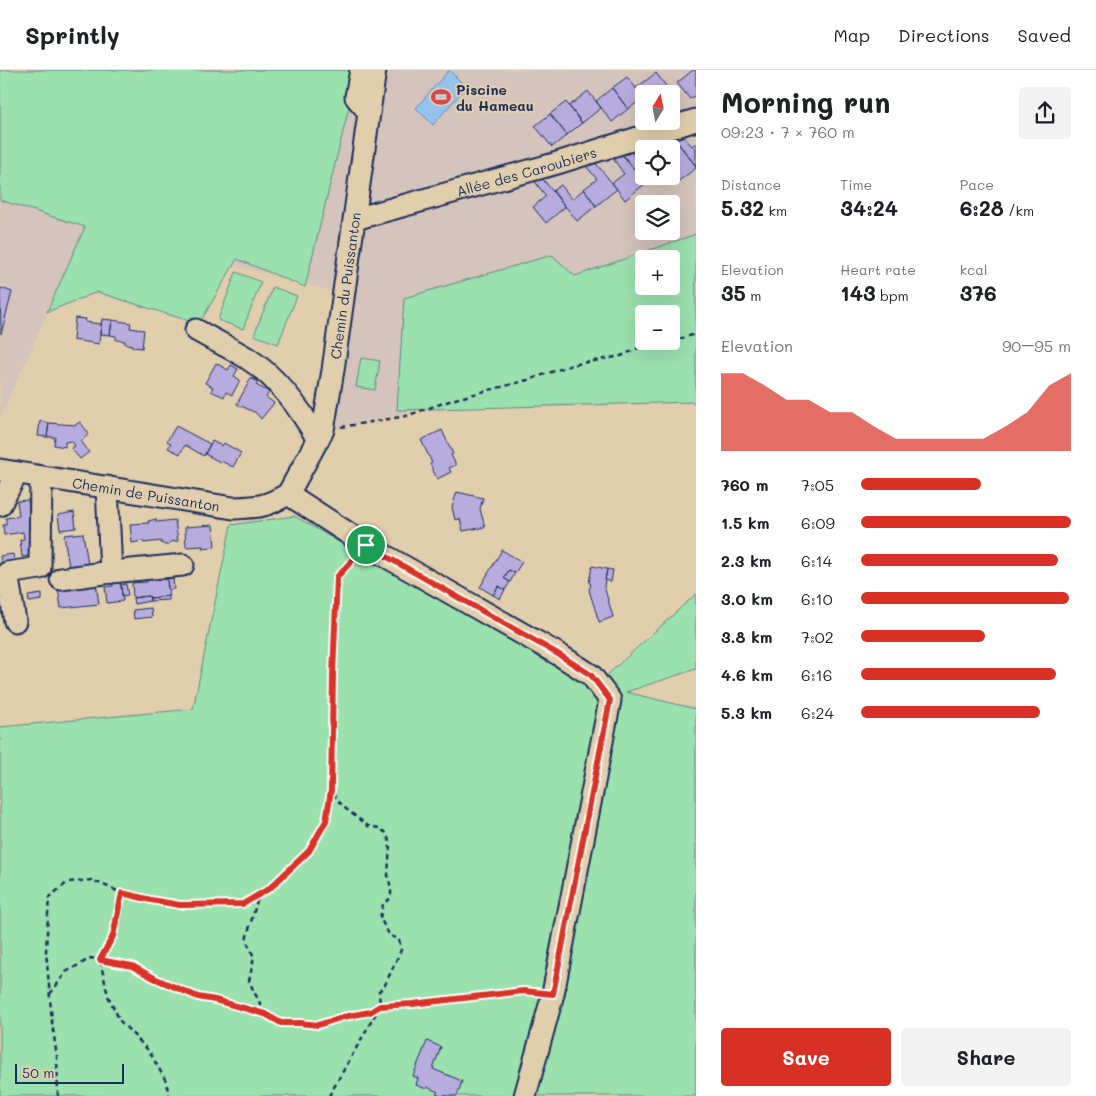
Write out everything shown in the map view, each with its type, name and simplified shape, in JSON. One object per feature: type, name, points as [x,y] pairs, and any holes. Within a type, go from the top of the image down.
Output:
[{"type":"street","points":[[360,70],[356,97],[369,112]]},
{"type":"street","name":"Chemin du Puissanton","points":[[288,494],[320,435],[333,370],[374,70]]},
{"type":"street","name":"Allée des Caroubiers","points":[[355,219],[554,164],[696,120]]},
{"type":"street","points":[[196,330],[248,358],[270,375],[287,394],[312,430],[320,435]]},
{"type":"street","points":[[0,505],[9,472]]},
{"type":"street","name":"Chemin de Puissanton","points":[[9,472],[233,508],[255,507],[272,503],[288,494]]},
{"type":"street","points":[[15,621],[7,573],[40,568],[41,477]]},
{"type":"street","points":[[107,488],[111,572]]},
{"type":"street","points":[[288,494],[366,545],[558,654],[591,675],[610,700],[553,994],[525,1096]]},
{"type":"street","points":[[61,579],[183,565]]},
{"type":"path","points":[[320,435],[406,416],[455,399],[528,380],[572,365],[621,356],[642,346],[672,341],[696,334]]},
{"type":"path","points":[[265,1014],[249,981],[254,957],[246,940],[257,902],[309,851],[326,821],[331,790],[337,577],[366,545]]},
{"type":"path","points":[[329,1096],[380,1006],[379,990],[384,987],[401,950],[399,939],[390,936],[380,918],[383,904],[391,898],[388,875],[390,842],[386,833],[379,828],[368,826],[346,809],[331,790]]},
{"type":"path","points":[[58,1096],[57,1057],[46,951],[49,897],[68,882],[92,880],[122,893],[180,905],[243,904],[270,888]]},
{"type":"path","points":[[122,893],[113,936],[100,960],[108,996],[120,1021],[149,1051],[166,1081],[168,1096]]},
{"type":"path","points":[[50,994],[66,972],[92,958],[132,966],[156,979],[198,997],[265,1014],[281,1023],[318,1025],[343,1017],[370,1012],[380,1006],[524,991],[553,994]]},
{"type":"shaded area","points":[[0,70],[696,70],[696,342],[680,346],[680,305],[635,305],[635,350],[660,350],[454,396],[406,414],[326,431],[340,293],[86,227],[0,418]]},
{"type":"green space","points":[[0,70],[358,70],[305,287],[237,259],[199,324],[97,292],[47,312],[85,227],[0,200]]},
{"type":"green space","points":[[696,234],[696,404],[695,402],[397,410],[404,298],[552,255],[575,276],[635,255],[635,295],[680,295],[680,250],[650,250]]},
{"type":"green space","points":[[236,272],[261,282],[243,329],[218,320]]},
{"type":"green space","points":[[273,287],[297,296],[278,344],[254,335]]},
{"type":"green space","points":[[361,358],[380,361],[375,390],[356,387]]},
{"type":"green space","points":[[294,516],[593,688],[696,594],[696,669],[626,692],[696,709],[696,1096],[0,1096],[0,727],[193,709],[231,525]]},
{"type":"water","name":"Piscine du Hameau","points":[[449,70],[466,87],[433,125],[416,108]]},
{"type":"building","points":[[693,70],[696,70],[696,95],[690,99],[677,83]]},
{"type":"building","points":[[656,73],[665,85],[640,85]]},
{"type":"building","points":[[627,77],[635,87],[635,104],[628,109],[612,88]]},
{"type":"building","points":[[612,88],[628,109],[612,122],[596,101]]},
{"type":"building","points":[[588,91],[601,108],[582,123],[569,106]]},
{"type":"building","points":[[566,102],[582,123],[567,135],[550,114]]},
{"type":"building","points":[[550,114],[567,135],[552,147],[535,126]]},
{"type":"building","points":[[680,133],[692,146],[696,143],[696,166],[680,146],[680,140],[674,138]]},
{"type":"building","points":[[680,146],[696,166],[696,168],[680,180]]},
{"type":"building","points":[[628,148],[635,156],[635,170],[622,154]]},
{"type":"building","points":[[622,154],[635,170],[635,185],[644,185],[625,200],[612,183],[624,174],[614,160]]},
{"type":"building","points":[[593,160],[617,189],[596,206],[584,189],[597,179],[585,165]]},
{"type":"building","points":[[542,178],[565,207],[546,223],[533,207],[546,196],[535,182]]},
{"type":"building","points":[[561,185],[572,199],[584,189],[596,206],[577,221],[553,191]]},
{"type":"building","points":[[1,288],[12,292],[1,334],[0,291]]},
{"type":"building","points":[[75,318],[86,319],[85,322],[101,324],[99,344],[73,340]]},
{"type":"building","points":[[102,319],[112,320],[110,335],[100,334]]},
{"type":"building","points":[[112,320],[131,323],[130,328],[144,330],[142,348],[132,347],[132,345],[125,344],[125,341],[116,340],[116,336],[110,335]]},
{"type":"building","points":[[216,363],[228,370],[231,365],[238,369],[234,376],[240,380],[232,395],[226,392],[224,397],[211,391],[213,387],[205,383]]},
{"type":"building","points":[[251,378],[258,382],[256,385],[269,392],[266,397],[274,403],[261,419],[256,413],[237,404]]},
{"type":"building","points":[[40,421],[49,423],[47,437],[38,436]]},
{"type":"building","points":[[80,422],[89,434],[81,441],[89,452],[80,459],[71,448],[75,446],[72,441],[65,442],[65,447],[54,445],[55,437],[47,437],[49,423],[75,425]]},
{"type":"building","points":[[176,426],[210,444],[204,456],[185,445],[180,454],[168,448],[171,444],[167,441]]},
{"type":"building","points":[[442,430],[456,465],[449,468],[451,472],[437,479],[421,440]]},
{"type":"building","points":[[212,441],[222,446],[224,443],[241,453],[233,467],[205,454]]},
{"type":"building","points":[[457,492],[483,498],[480,509],[485,527],[463,531],[460,519],[455,520],[452,507]]},
{"type":"building","points":[[28,500],[32,556],[22,557],[20,540],[24,539],[23,532],[4,535],[3,525],[6,525],[6,518],[19,516],[17,501]]},
{"type":"building","points":[[74,512],[76,528],[60,530],[58,515]]},
{"type":"building","points":[[156,519],[156,522],[175,520],[178,541],[170,542],[168,545],[161,543],[161,541],[132,543],[130,524],[149,523],[148,521]]},
{"type":"building","points":[[213,525],[215,547],[186,547],[185,527]]},
{"type":"building","points":[[83,533],[88,564],[69,567],[64,535]]},
{"type":"building","points":[[502,550],[522,562],[515,573],[509,570],[504,578],[510,582],[505,590],[499,586],[493,595],[480,587]]},
{"type":"building","points":[[13,554],[15,566],[2,568],[0,556]]},
{"type":"building","points":[[592,566],[607,569],[604,586],[613,617],[599,622],[589,590]]},
{"type":"building","points":[[607,569],[613,570],[611,582],[605,580]]},
{"type":"building","points":[[509,570],[515,573],[510,582],[504,578]]},
{"type":"building","points":[[155,575],[155,580],[167,579],[169,596],[133,598],[132,583],[147,582],[147,576]]},
{"type":"building","points":[[173,578],[174,589],[168,590],[167,579]]},
{"type":"building","points":[[120,580],[123,601],[107,603],[105,587],[113,586],[112,581]]},
{"type":"building","points":[[96,583],[99,604],[61,608],[58,588]]},
{"type":"building","points":[[126,584],[128,595],[122,596],[121,585]]},
{"type":"building","points":[[499,586],[505,590],[500,599],[493,595]]},
{"type":"building","points":[[42,594],[42,600],[29,602],[28,596]]},
{"type":"building","points":[[149,596],[150,601],[134,604],[133,598]]},
{"type":"building","points":[[169,596],[169,600],[150,601],[150,598]]},
{"type":"building","points":[[151,608],[152,617],[134,619],[133,610]]},
{"type":"building","points":[[427,1041],[441,1047],[433,1069],[462,1081],[457,1096],[440,1096],[436,1094],[438,1092],[416,1085],[418,1078],[413,1076]]},
{"type":"place","name":"Piscine du Hameau","points":[[441,97]]},
{"type":"route","points":[[366,545],[558,654],[591,675],[610,700],[553,994],[524,991],[380,1006],[370,1012],[343,1017],[318,1025],[281,1023],[265,1014],[198,997],[156,979],[132,966],[100,960],[113,936],[122,893],[180,905],[243,904],[270,888],[309,851],[326,821],[331,790],[337,577],[366,545]]}]
